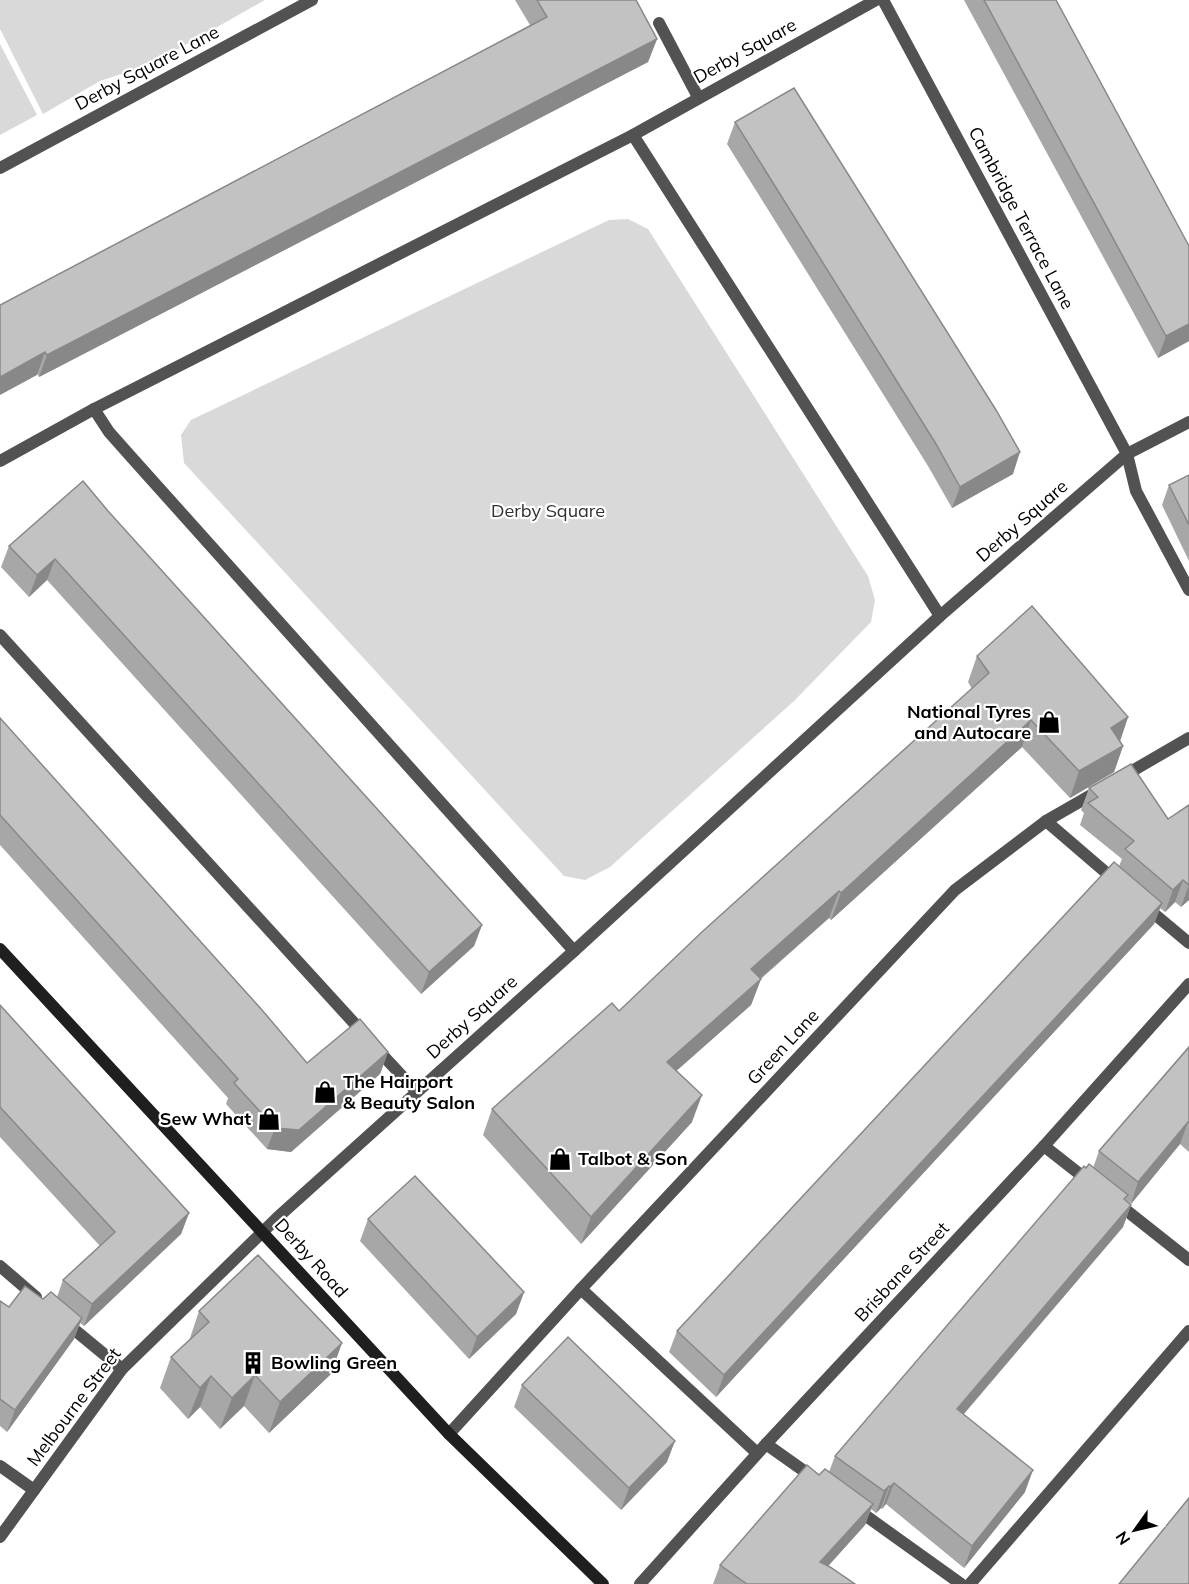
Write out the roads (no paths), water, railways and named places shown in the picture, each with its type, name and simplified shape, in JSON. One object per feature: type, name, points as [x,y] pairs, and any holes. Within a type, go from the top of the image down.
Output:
[{"type":"main road","name":"Derby Road","points":[[0,949],[449,1434],[603,1584]]},
{"type":"street","name":"Derby Square Lane","points":[[0,168],[312,0]]},
{"type":"street","name":"Derby Square","points":[[0,460],[94,409],[633,135],[876,0]]},
{"type":"street","name":"Cambridge Terrace Lane","points":[[883,0],[1127,454],[1136,491],[1189,590]]},
{"type":"street","points":[[659,23],[698,97]]},
{"type":"street","points":[[633,135],[940,616]]},
{"type":"street","points":[[94,409],[109,432],[574,951]]},
{"type":"street","name":"Derby Square","points":[[262,1232],[574,951],[940,616],[1127,454],[1189,422]]},
{"type":"street","points":[[0,635],[416,1091]]},
{"type":"street","name":"Green Lane","points":[[449,1434],[581,1289],[955,890],[1046,821],[1189,738]]},
{"type":"street","points":[[1046,821],[1189,943]]},
{"type":"street","name":"Brisbane Street","points":[[640,1584],[761,1448],[1044,1146],[1189,984]]},
{"type":"street","points":[[1044,1146],[1189,1260]]},
{"type":"street","name":"Melbourne Street","points":[[0,1537],[122,1369],[262,1232]]},
{"type":"street","points":[[0,1266],[122,1369]]},
{"type":"street","points":[[581,1289],[761,1448],[820,1483]]},
{"type":"street","points":[[970,1584],[1189,1331]]},
{"type":"street","points":[[0,1466],[33,1490]]},
{"type":"street","points":[[849,1503],[961,1584]]},
{"type":"place","name":"National Tyres and Autocare","points":[[1049,722]]},
{"type":"place","name":"The Hairport & Beauty Salon","points":[[325,1092]]},
{"type":"place","name":"Sew What","points":[[269,1119]]},
{"type":"place","name":"Talbot & Son","points":[[560,1159]]},
{"type":"place","name":"Bowling Green","points":[[253,1363]]}]
